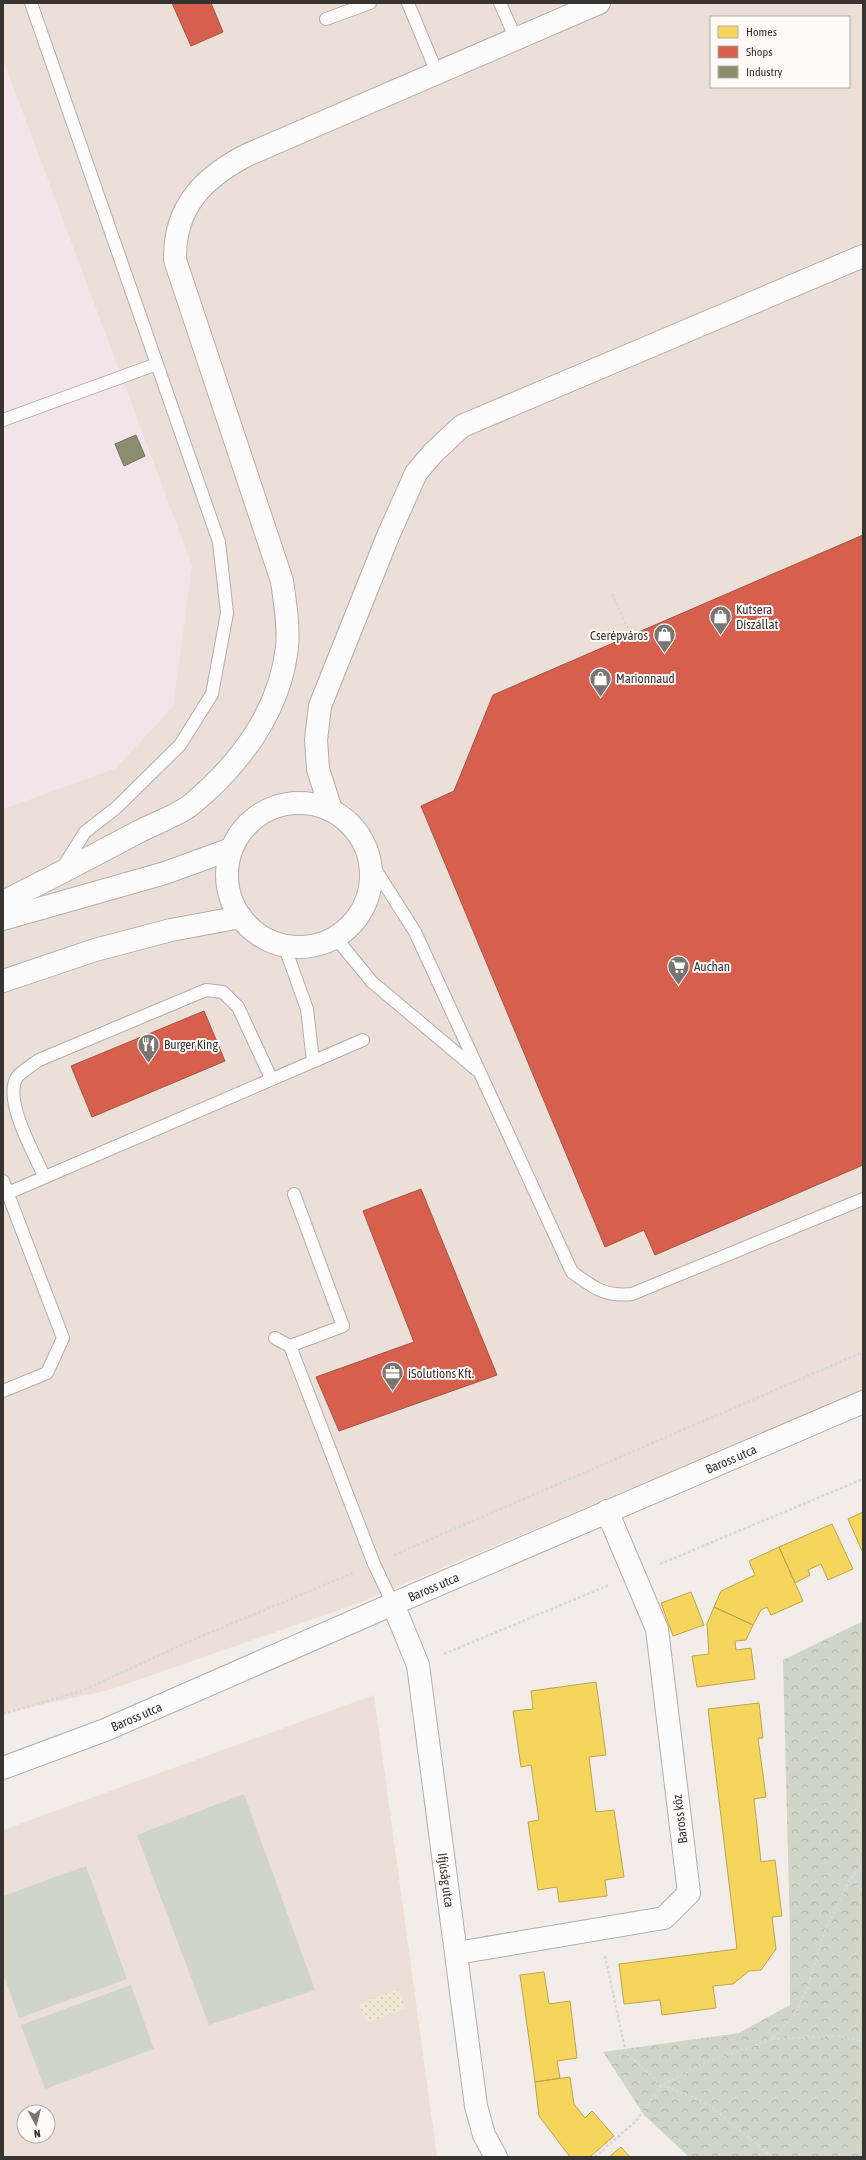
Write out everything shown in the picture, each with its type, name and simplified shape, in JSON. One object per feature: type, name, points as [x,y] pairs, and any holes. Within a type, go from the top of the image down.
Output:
[{"type":"street","points":[[3,902],[191,805],[226,771],[251,743],[269,711],[282,674],[287,646],[287,613],[282,581],[175,260],[177,232],[189,204],[202,186],[231,164],[294,134],[599,3]]},
{"type":"street","points":[[331,810],[318,768],[316,740],[320,706],[391,529],[416,473],[433,453],[462,426],[863,256]]},
{"type":"street","points":[[292,803],[312,804],[331,810],[348,821],[358,833],[370,861],[371,884],[365,905],[352,924],[335,938],[318,944],[301,946],[284,945],[267,939],[257,933],[241,917],[232,901],[228,884],[227,867],[231,849],[241,832],[255,818],[272,808],[292,803]]},
{"type":"street","points":[[3,919],[165,873],[231,849]]},
{"type":"street","points":[[3,981],[95,950],[171,930],[241,917]]},
{"type":"street","name":"Baross utca","points":[[3,1768],[105,1730],[607,1511],[863,1402]]},
{"type":"street","name":"Baross köz","points":[[456,1952],[664,1918],[689,1893],[657,1629],[607,1511]]},
{"type":"street","name":"Ifjúság utca","points":[[393,1604],[418,1665],[476,2106],[484,2135],[496,2157]]},
{"type":"lane","points":[[31,3],[219,542],[227,613],[212,694],[180,745],[116,808],[85,832],[59,874]]},
{"type":"lane","points":[[326,19],[370,3]]},
{"type":"lane","points":[[408,3],[437,73]]},
{"type":"lane","points":[[500,3],[516,39]]},
{"type":"lane","points":[[3,420],[157,364]]},
{"type":"lane","points":[[370,861],[415,932],[572,1272],[598,1290],[618,1296],[632,1294],[863,1199]]},
{"type":"lane","points":[[335,938],[372,982],[480,1073]]},
{"type":"lane","points":[[284,945],[307,1009],[313,1061]]},
{"type":"lane","points":[[44,1176],[15,1109],[13,1090],[18,1077],[39,1060],[206,990],[223,992],[238,1007],[271,1078]]},
{"type":"lane","points":[[8,1192],[271,1078],[363,1040]]},
{"type":"lane","points":[[3,1181],[63,1338],[47,1373],[3,1391]]},
{"type":"lane","points":[[290,1346],[343,1326],[294,1194]]},
{"type":"lane","points":[[275,1338],[290,1346],[374,1564],[393,1604]]},
{"type":"path","points":[[612,594],[631,635]]},
{"type":"path","points":[[3,1714],[81,1690],[194,1639],[374,1564],[863,1352]]},
{"type":"path","points":[[772,2039],[794,2016],[808,1986],[824,1933],[851,1877],[863,1865]]},
{"type":"path","points":[[851,1877],[863,1892]]},
{"type":"path","points":[[599,1929],[626,2053],[662,2085],[708,2104],[772,2157]]},
{"type":"path","points":[[595,2157],[636,2121],[662,2085],[704,2063],[772,2039],[838,2036],[863,2042]]},
{"type":"shaded area","points":[[3,3],[863,3],[863,1391],[359,1603],[109,1690],[3,1713],[3,809],[116,768],[192,566],[3,60]]},
{"type":"shaded area","points":[[3,60],[192,566],[173,707],[116,768],[3,809]]},
{"type":"shaded area","points":[[374,1695],[437,2157],[3,2157],[3,1830]]},
{"type":"green space","points":[[863,1621],[863,2157],[689,2157],[644,2115],[603,2052],[739,2033],[790,2005],[790,1932],[783,1660]]},
{"type":"green space","points":[[244,1794],[315,1990],[209,2025],[137,1835]]},
{"type":"green space","points":[[86,1866],[127,1979],[19,2018],[3,1973],[3,1896]]},
{"type":"green space","points":[[131,1985],[154,2049],[45,2089],[21,2025]]},
{"type":"sand","points":[[398,1989],[405,2008],[367,2023],[359,2004]]},
{"type":"building: Homes","points":[[863,1512],[863,1553],[848,1519]]},
{"type":"building: Homes","points":[[832,1524],[853,1569],[828,1580],[821,1564],[808,1570],[810,1575],[795,1583],[779,1547]]},
{"type":"building: Homes","points":[[779,1547],[803,1601],[771,1615],[767,1607],[761,1610],[753,1625],[714,1607],[721,1591],[755,1575],[749,1561]]},
{"type":"building: Homes","points":[[691,1592],[704,1625],[673,1636],[661,1603]]},
{"type":"building: Homes","points":[[714,1607],[753,1625],[746,1640],[735,1641],[736,1650],[751,1648],[755,1679],[697,1687],[692,1656],[709,1654],[707,1624]]},
{"type":"building: Homes","points":[[596,1682],[606,1755],[589,1757],[596,1812],[614,1810],[624,1877],[605,1880],[607,1896],[559,1902],[557,1887],[538,1890],[528,1822],[539,1820],[531,1765],[521,1767],[513,1711],[533,1709],[531,1691]]},
{"type":"building: Homes","points":[[759,1703],[763,1738],[758,1738],[766,1797],[754,1799],[761,1862],[775,1860],[782,1916],[772,1917],[776,1949],[761,1970],[749,1971],[733,1984],[713,1986],[716,2008],[662,2015],[660,2000],[624,2004],[619,1964],[737,1949],[708,1709]]},
{"type":"building: Homes","points":[[544,1972],[549,2004],[570,2001],[577,2058],[557,2061],[560,2078],[535,2082],[520,1975]]},
{"type":"building: Homes","points":[[570,2077],[574,2104],[585,2118],[592,2111],[614,2136],[590,2157],[570,2157],[539,2116],[535,2082]]},
{"type":"building: Homes","points":[[621,2147],[630,2157],[609,2157]]},
{"type":"building: Shops","points":[[172,3],[211,3],[223,32],[191,46]]},
{"type":"building: Shops","name":"Auchan","points":[[863,535],[863,1165],[655,1255],[644,1230],[605,1247],[421,806],[454,791],[493,695]]},
{"type":"building: Shops","name":"Burger King","points":[[204,1011],[225,1061],[92,1117],[71,1066]]},
{"type":"building: Shops","points":[[421,1189],[497,1375],[339,1431],[316,1377],[414,1342],[363,1211]]},
{"type":"building: Industry","points":[[136,435],[145,456],[124,466],[115,444]]},
{"type":"place","name":"Kutsera Díszállat","points":[[720,636]]},
{"type":"place","name":"Cserépváros","points":[[664,654]]},
{"type":"place","name":"Marionnaud","points":[[600,698]]},
{"type":"place","name":"Auchan","points":[[679,986]]},
{"type":"place","name":"Burger King","points":[[148,1064]]},
{"type":"place","name":"iSolutions Kft.","points":[[392,1392]]}]
